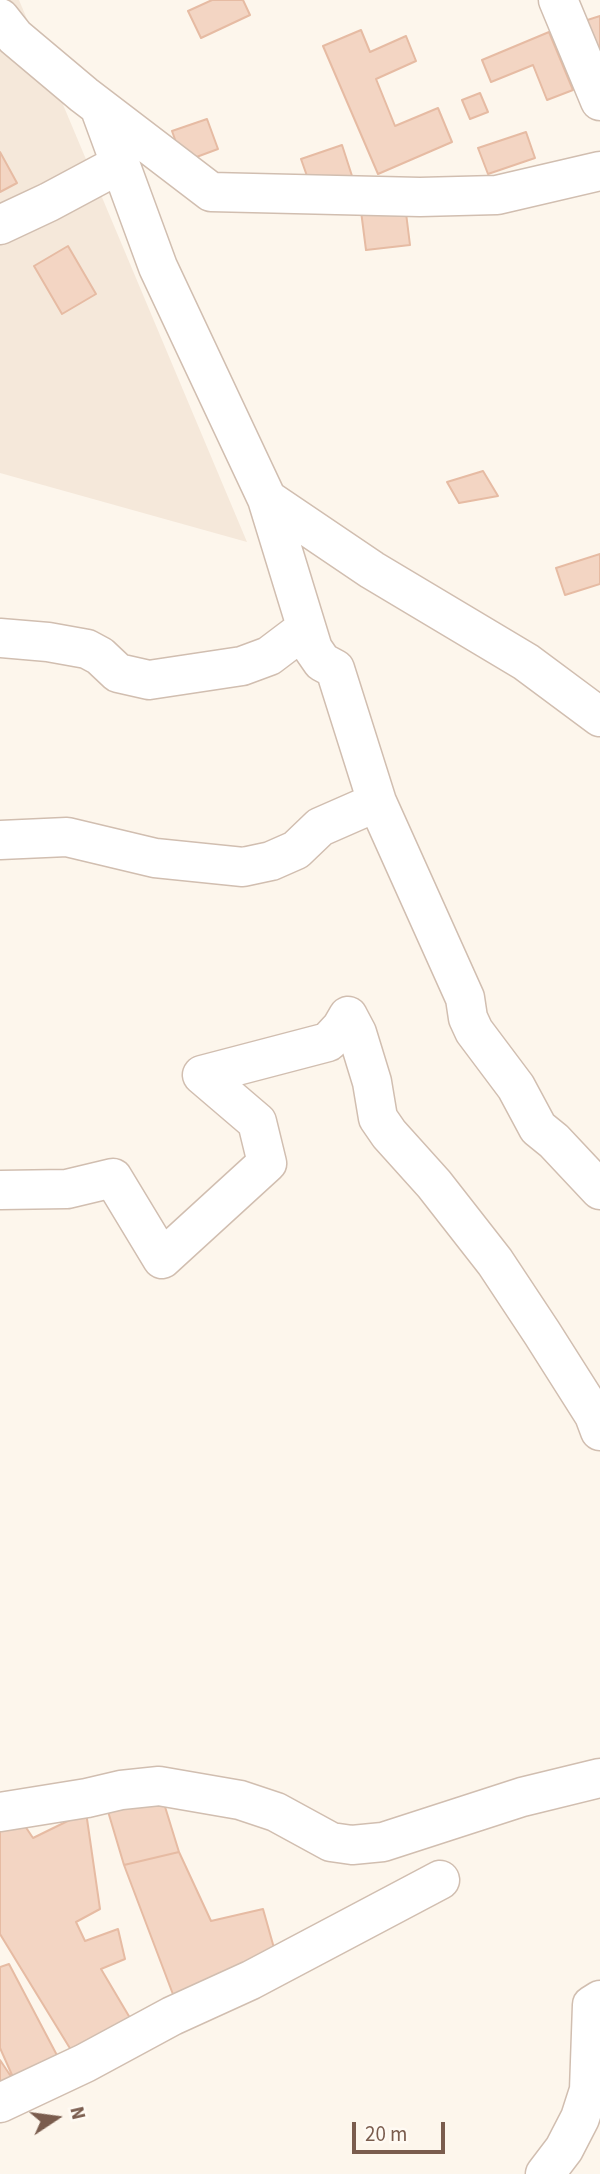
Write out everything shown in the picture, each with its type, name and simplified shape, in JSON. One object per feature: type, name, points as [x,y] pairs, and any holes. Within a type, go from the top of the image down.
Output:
[{"type":"street","points":[[558,0],[600,101]]},
{"type":"street","points":[[0,18],[15,37],[100,109],[211,192],[420,197],[497,195],[600,171]]},
{"type":"street","points":[[100,109],[158,267],[267,499],[313,649],[322,662],[335,669],[377,802],[465,998],[468,1018],[474,1031],[516,1087],[538,1128],[554,1141],[600,1190]]},
{"type":"street","points":[[0,225],[120,164]]},
{"type":"street","points":[[267,499],[372,570],[526,662],[600,718]]},
{"type":"street","points":[[0,638],[87,649],[100,656],[118,673],[149,680],[242,666],[269,656],[306,628]]},
{"type":"street","points":[[0,840],[67,837],[155,858],[243,867],[296,850],[320,827],[377,802]]},
{"type":"street","points":[[0,1190],[67,1189],[113,1178],[162,1259],[267,1163],[257,1122],[202,1075],[328,1042],[348,1016],[357,1033],[372,1082],[378,1118],[495,1262],[579,1392],[600,1430]]},
{"type":"street","points":[[0,1812],[121,1790],[159,1786],[240,1800],[276,1812],[331,1842],[352,1845],[383,1842],[522,1797],[600,1778]]},
{"type":"street","points":[[0,2103],[85,2063],[172,2016],[251,1980],[440,1880]]},
{"type":"street","points":[[570,2154],[589,2090],[592,2005],[600,2000]]},
{"type":"shaded area","points":[[0,0],[19,0],[247,542],[0,473]]},
{"type":"building","points":[[212,0],[243,0],[250,15],[201,38],[188,11]]},
{"type":"building","points":[[600,16],[600,51],[578,23]]},
{"type":"building","points":[[361,30],[370,52],[406,36],[416,61],[376,79],[395,126],[438,108],[452,142],[378,174],[323,46]]},
{"type":"building","points":[[549,32],[573,90],[547,100],[533,65],[491,82],[482,60]]},
{"type":"building","points":[[480,93],[488,112],[470,119],[462,100]]},
{"type":"building","points":[[207,119],[218,149],[183,162],[172,131]]},
{"type":"building","points":[[526,132],[535,158],[488,174],[478,148]]},
{"type":"building","points":[[342,145],[353,179],[307,176],[301,159]]},
{"type":"building","points":[[0,152],[17,183],[0,192]]},
{"type":"building","points":[[405,205],[410,245],[366,250],[361,211]]},
{"type":"building","points":[[68,246],[96,294],[62,314],[34,266]]},
{"type":"building","points":[[483,471],[498,496],[459,503],[447,482]]},
{"type":"building","points":[[600,554],[600,584],[565,595],[556,568]]},
{"type":"building","points":[[162,1797],[179,1852],[124,1865],[107,1808]]},
{"type":"building","points":[[86,1812],[100,1909],[76,1922],[85,1941],[118,1929],[125,1959],[101,1969],[133,2023],[71,2050],[0,1934],[0,1827],[21,1820],[33,1838]]},
{"type":"building","points":[[179,1852],[211,1921],[263,1909],[274,1948],[174,1997],[124,1865]]},
{"type":"building","points":[[9,1964],[60,2061],[16,2084],[0,2048],[0,1967]]},
{"type":"building","points":[[0,2060],[16,2084],[0,2091]]}]
